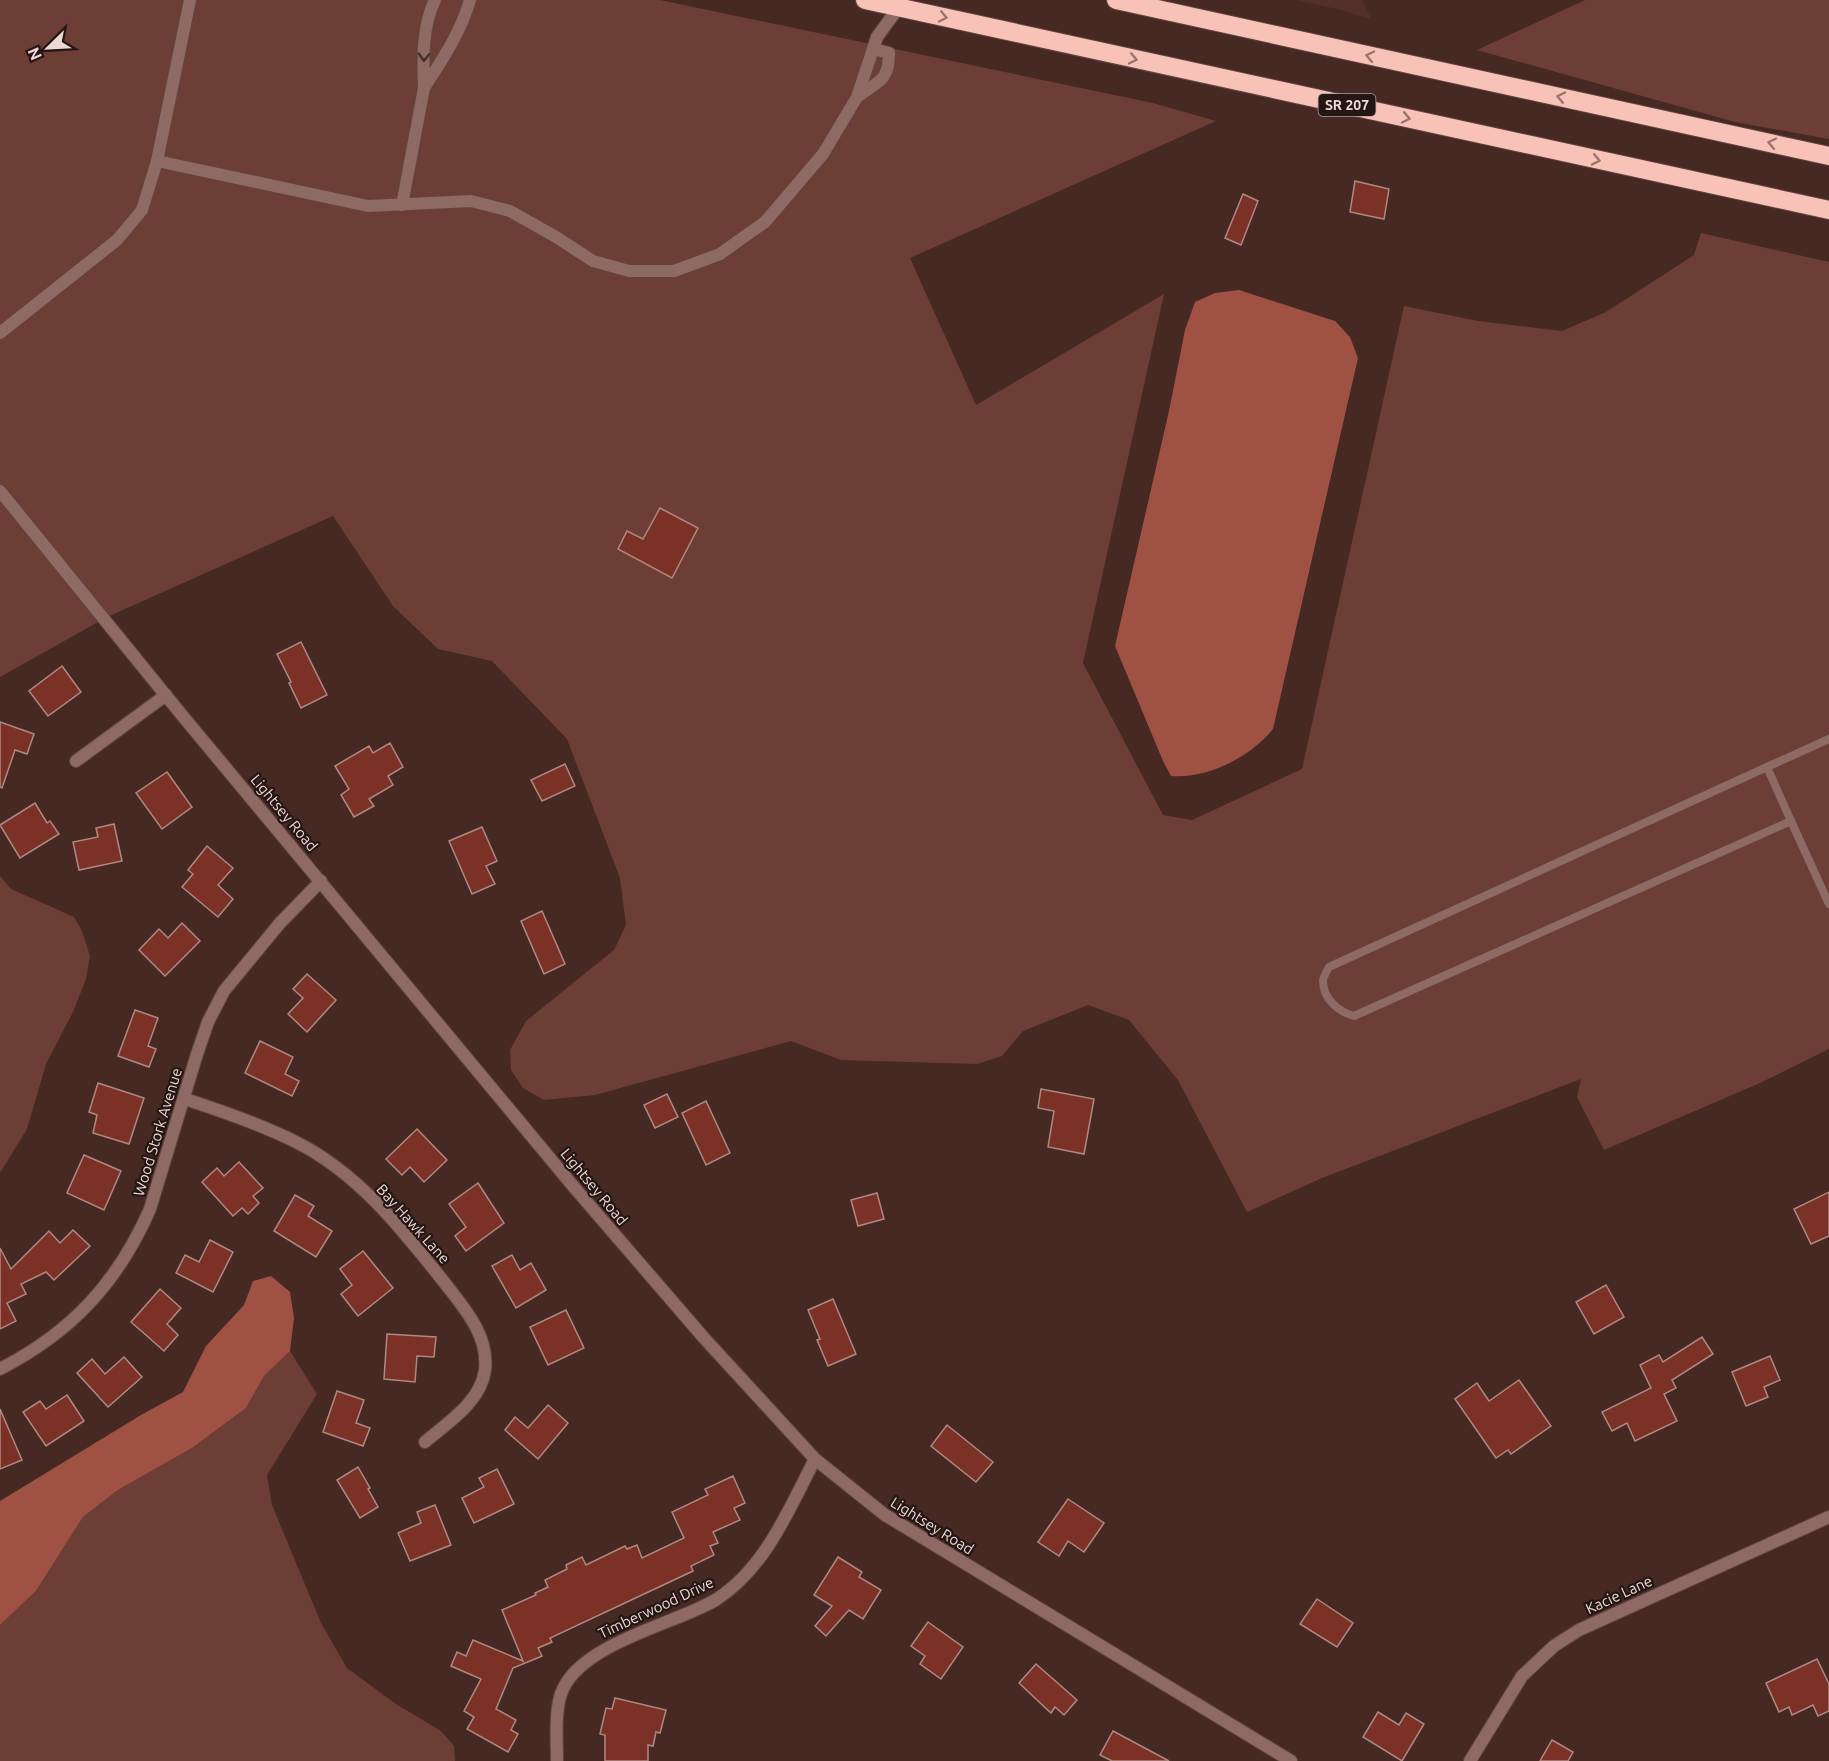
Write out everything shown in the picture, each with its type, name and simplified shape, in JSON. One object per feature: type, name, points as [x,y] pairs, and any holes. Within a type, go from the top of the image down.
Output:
[{"type":"highway","name":"SR 207","points":[[865,0],[1829,210]]},
{"type":"highway","points":[[1116,0],[1829,156]]},
{"type":"street","points":[[0,333],[117,240],[142,210],[157,161],[190,0]]},
{"type":"street","points":[[402,205],[424,87],[423,55],[430,10],[435,0]]},
{"type":"street","points":[[424,87],[445,56],[467,12],[470,0]]},
{"type":"street","points":[[157,161],[368,206],[471,201],[510,211],[593,261],[629,271],[674,271],[720,254],[765,222],[823,154],[856,96],[877,38],[898,7]]},
{"type":"street","points":[[856,96],[883,79],[889,70],[889,53],[873,49]]},
{"type":"street","name":"Lightsey Road","points":[[0,491],[573,1186],[704,1338],[815,1459],[885,1515],[1291,1761]]},
{"type":"street","points":[[76,761],[166,695]]},
{"type":"street","name":"Wood Stork Avenue","points":[[0,1369],[24,1357],[64,1328],[83,1312],[115,1274],[141,1231],[150,1209],[208,1022],[224,991],[280,923],[321,881]]},
{"type":"street","name":"Bay Hawk Lane","points":[[184,1099],[230,1114],[296,1142],[349,1178],[384,1210],[477,1324],[484,1352],[485,1370],[481,1385],[473,1399],[425,1442]]},
{"type":"street","name":"Timberwood Drive","points":[[557,1761],[558,1715],[562,1689],[576,1670],[596,1653],[717,1600],[743,1578],[770,1545],[815,1459]]},
{"type":"street","name":"Kacie Lane","points":[[1470,1761],[1522,1676],[1554,1646],[1579,1630],[1829,1516]]},
{"type":"lane","points":[[1791,821],[1354,1016],[1341,1013],[1332,1003],[1326,991],[1323,980],[1329,967],[1829,739]]},
{"type":"lane","points":[[1767,767],[1829,904]]},
{"type":"shaded area","points":[[0,0],[660,0],[1153,103],[1216,121],[910,258],[976,405],[1164,294],[1083,663],[1163,815],[1192,820],[1302,769],[1404,306],[1478,321],[1562,331],[1606,312],[1694,255],[1701,233],[1829,262],[1829,1049],[1760,1083],[1604,1150],[1577,1097],[1581,1079],[1322,1178],[1247,1212],[1178,1080],[1129,1020],[1088,1005],[1023,1031],[1002,1056],[977,1064],[841,1060],[791,1041],[595,1095],[544,1100],[523,1088],[511,1070],[510,1050],[526,1021],[614,950],[626,925],[620,878],[567,739],[492,661],[438,649],[393,606],[333,516],[107,617],[0,677]]},
{"type":"shaded area","points":[[1296,0],[1362,0],[1371,19],[1337,9]]},
{"type":"shaded area","points":[[1585,0],[1829,0],[1829,139],[1735,122],[1477,50]]},
{"type":"shaded area","points":[[1239,290],[1335,321],[1350,337],[1358,358],[1273,729],[1253,749],[1227,764],[1199,774],[1171,776],[1115,646],[1169,411],[1185,330],[1195,302],[1215,293]]},
{"type":"shaded area","points":[[0,876],[11,889],[74,917],[82,931],[90,956],[86,979],[73,1012],[46,1064],[27,1129],[0,1173]]},
{"type":"shaded area","points":[[271,1276],[290,1292],[294,1318],[290,1351],[264,1376],[246,1408],[192,1448],[118,1490],[83,1517],[36,1591],[0,1625],[0,1501],[183,1392],[206,1346],[244,1305],[253,1281]]},
{"type":"shaded area","points":[[290,1351],[317,1394],[267,1475],[272,1505],[321,1623],[347,1668],[396,1704],[441,1731],[454,1746],[455,1761],[0,1761],[0,1625],[36,1591],[83,1517],[118,1490],[192,1448],[246,1408],[264,1376]]},
{"type":"building","points":[[1355,181],[1389,189],[1384,219],[1350,212]]},
{"type":"building","points":[[1243,194],[1258,201],[1241,245],[1225,238]]},
{"type":"building","points":[[660,508],[698,528],[672,578],[618,549],[627,531],[643,539]]},
{"type":"building","points":[[301,642],[327,695],[301,708],[277,654]]},
{"type":"building","points":[[62,666],[81,692],[48,716],[29,691]]},
{"type":"building","points":[[0,722],[34,734],[27,754],[15,750],[2,788],[0,787]]},
{"type":"building","points":[[390,743],[403,767],[388,776],[393,785],[369,799],[374,806],[354,817],[341,795],[349,789],[335,766],[369,746],[373,753]]},
{"type":"building","points":[[565,764],[575,786],[542,801],[531,780]]},
{"type":"building","points":[[167,772],[192,807],[162,829],[136,793]]},
{"type":"building","points":[[35,803],[47,823],[50,821],[59,834],[20,858],[0,825]]},
{"type":"building","points":[[114,824],[122,861],[79,870],[73,842],[98,837],[96,828]]},
{"type":"building","points":[[482,827],[497,861],[486,866],[495,884],[472,894],[449,841]]},
{"type":"building","points":[[207,846],[233,868],[218,885],[233,899],[218,917],[182,887],[193,874],[188,870]]},
{"type":"building","points":[[542,911],[565,964],[544,974],[521,921]]},
{"type":"building","points":[[182,923],[200,941],[165,976],[139,950],[159,929],[168,938]]},
{"type":"building","points":[[307,974],[336,1000],[307,1032],[288,1014],[303,998],[293,989]]},
{"type":"building","points":[[135,1010],[158,1018],[148,1046],[156,1049],[149,1067],[118,1056]]},
{"type":"building","points":[[260,1041],[293,1057],[285,1074],[299,1081],[292,1096],[245,1073]]},
{"type":"building","points":[[98,1083],[144,1098],[129,1144],[93,1133],[97,1115],[89,1112]]},
{"type":"building","points":[[1041,1089],[1094,1099],[1084,1154],[1048,1147],[1054,1111],[1038,1108]]},
{"type":"building","points":[[667,1094],[678,1117],[655,1128],[644,1105]]},
{"type":"building","points":[[706,1101],[730,1153],[706,1165],[682,1113]]},
{"type":"building","points":[[417,1129],[447,1160],[424,1182],[410,1167],[402,1175],[386,1159]]},
{"type":"building","points":[[84,1155],[121,1171],[104,1210],[67,1193]]},
{"type":"building","points":[[239,1162],[263,1188],[253,1196],[259,1203],[248,1214],[242,1208],[233,1216],[202,1182],[217,1168],[224,1176]]},
{"type":"building","points":[[478,1183],[504,1223],[466,1251],[455,1236],[466,1227],[449,1204]]},
{"type":"building","points":[[1829,1192],[1829,1236],[1811,1244],[1794,1209]]},
{"type":"building","points":[[877,1193],[884,1219],[858,1226],[851,1200]]},
{"type":"building","points":[[295,1195],[314,1206],[308,1216],[332,1231],[316,1257],[274,1231]]},
{"type":"building","points":[[73,1230],[90,1246],[54,1280],[46,1272],[21,1284],[26,1294],[7,1303],[16,1321],[0,1329],[0,1248],[11,1269],[49,1231],[60,1243]]},
{"type":"building","points":[[210,1240],[233,1252],[213,1292],[176,1273],[185,1255],[199,1262]]},
{"type":"building","points":[[363,1251],[393,1288],[358,1316],[341,1294],[352,1285],[340,1269]]},
{"type":"building","points":[[512,1255],[520,1270],[531,1263],[546,1290],[516,1308],[492,1266]]},
{"type":"building","points":[[1606,1285],[1624,1317],[1594,1334],[1576,1302]]},
{"type":"building","points":[[160,1289],[181,1308],[167,1324],[178,1335],[164,1351],[131,1322]]},
{"type":"building","points":[[833,1299],[856,1354],[828,1366],[808,1310]]},
{"type":"building","points":[[566,1310],[584,1348],[548,1365],[530,1327]]},
{"type":"building","points":[[387,1334],[436,1337],[434,1357],[417,1356],[415,1382],[384,1379]]},
{"type":"building","points":[[1702,1337],[1713,1354],[1672,1380],[1676,1388],[1664,1394],[1677,1421],[1635,1441],[1627,1423],[1612,1431],[1602,1412],[1651,1388],[1640,1365],[1659,1355],[1663,1362]]},
{"type":"building","points":[[1770,1356],[1780,1380],[1764,1387],[1768,1397],[1746,1406],[1732,1372]]},
{"type":"building","points":[[124,1357],[142,1377],[108,1407],[77,1373],[92,1359],[105,1374]]},
{"type":"building","points":[[1519,1380],[1551,1426],[1511,1454],[1508,1450],[1496,1458],[1455,1399],[1477,1383],[1489,1401]]},
{"type":"building","points":[[337,1391],[364,1400],[356,1423],[370,1428],[363,1446],[323,1432]]},
{"type":"building","points":[[67,1395],[84,1421],[46,1446],[23,1412],[40,1401],[46,1409]]},
{"type":"building","points":[[548,1405],[568,1423],[538,1459],[505,1430],[515,1417],[528,1428]]},
{"type":"building","points":[[0,1409],[22,1460],[0,1469]]},
{"type":"building","points":[[947,1425],[993,1462],[976,1482],[931,1446]]},
{"type":"building","points":[[358,1467],[378,1507],[360,1518],[337,1480]]},
{"type":"building","points":[[497,1469],[514,1504],[474,1523],[462,1498],[484,1487],[479,1478]]},
{"type":"building","points":[[733,1476],[745,1503],[734,1508],[740,1520],[713,1532],[718,1543],[710,1546],[714,1555],[691,1566],[693,1571],[550,1638],[552,1642],[538,1648],[542,1656],[513,1668],[496,1709],[516,1720],[511,1730],[518,1734],[508,1752],[467,1729],[474,1717],[464,1711],[481,1679],[451,1666],[457,1652],[466,1656],[473,1640],[523,1661],[502,1610],[536,1595],[535,1593],[548,1587],[545,1580],[567,1569],[566,1565],[582,1557],[586,1565],[625,1546],[627,1549],[637,1545],[642,1558],[684,1538],[672,1512],[708,1495],[705,1489]]},
{"type":"building","points":[[1068,1499],[1104,1523],[1084,1552],[1068,1541],[1059,1556],[1038,1542]]},
{"type":"building","points":[[435,1505],[451,1545],[410,1561],[398,1533],[421,1523],[417,1512]]},
{"type":"building","points":[[838,1557],[862,1572],[859,1577],[881,1590],[863,1619],[849,1610],[826,1636],[815,1626],[832,1606],[814,1595]]},
{"type":"building","points":[[1317,1599],[1353,1623],[1337,1647],[1300,1624]]},
{"type":"building","points":[[928,1622],[963,1647],[941,1679],[920,1664],[925,1656],[911,1646]]},
{"type":"building","points":[[1817,1659],[1829,1684],[1829,1711],[1818,1716],[1813,1705],[1792,1715],[1789,1707],[1779,1712],[1766,1683]]},
{"type":"building","points":[[1036,1664],[1077,1700],[1064,1715],[1055,1707],[1051,1713],[1019,1683]]},
{"type":"building","points":[[615,1698],[666,1710],[660,1733],[656,1732],[653,1746],[648,1745],[648,1761],[605,1761],[605,1735],[600,1734],[606,1708],[612,1709]]},
{"type":"building","points":[[1378,1712],[1399,1725],[1406,1713],[1424,1724],[1402,1761],[1363,1737]]},
{"type":"building","points":[[1113,1731],[1169,1761],[1112,1761],[1100,1755]]},
{"type":"building","points":[[1552,1740],[1573,1752],[1568,1761],[1540,1761]]}]
